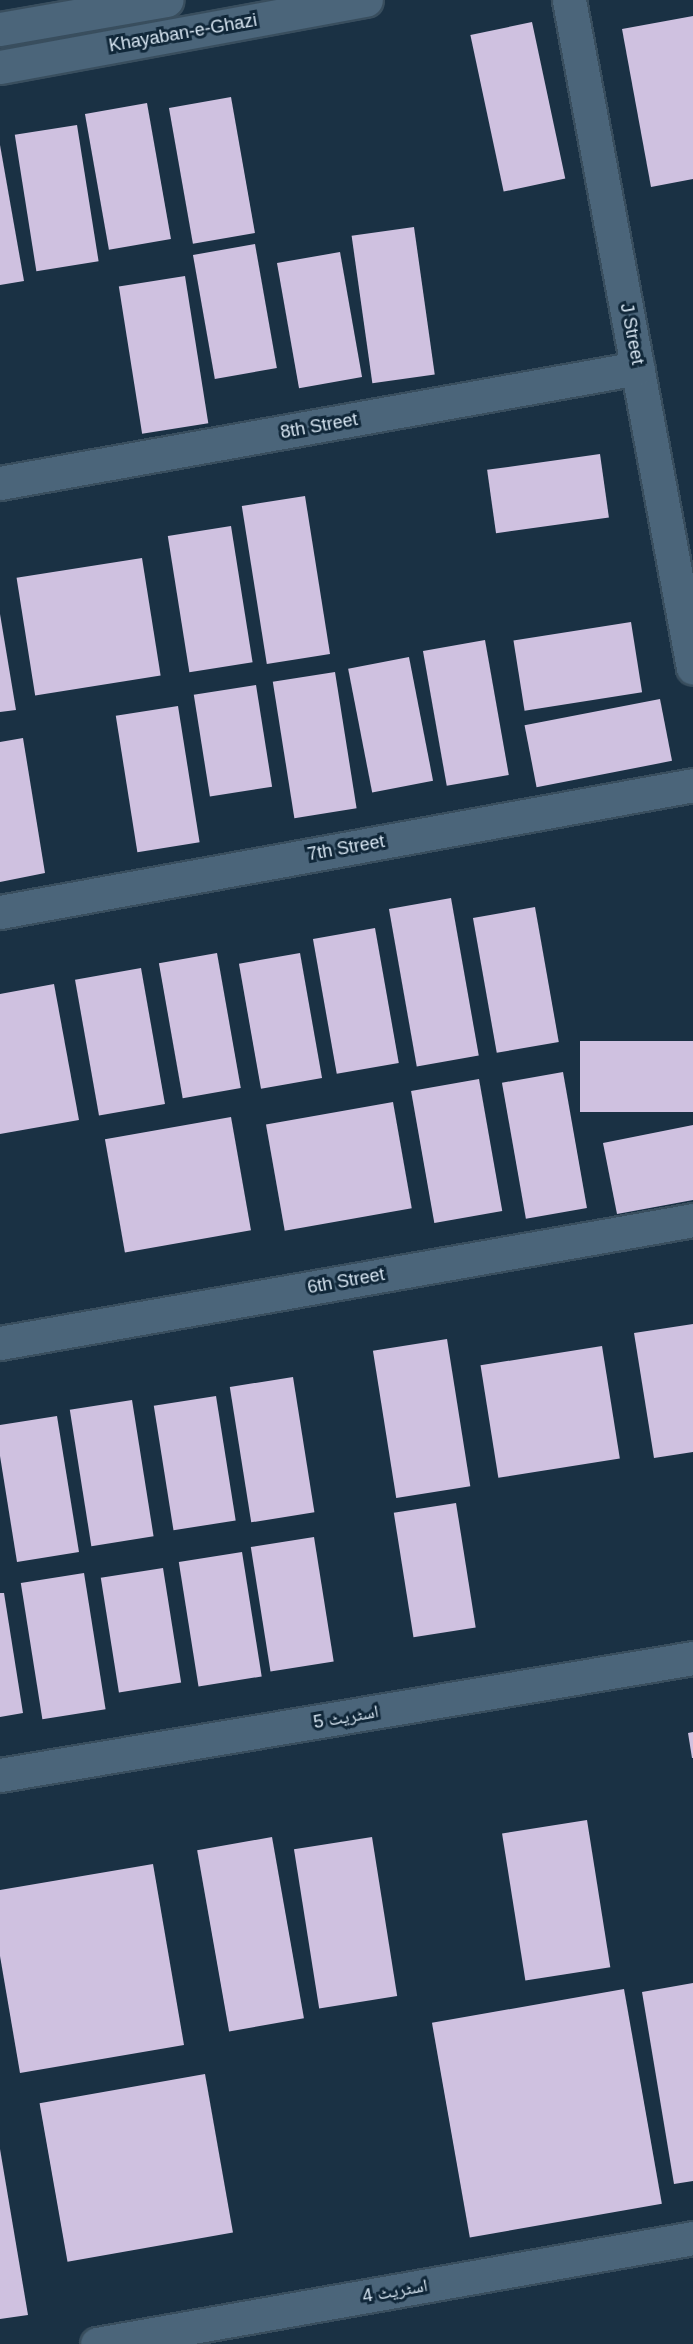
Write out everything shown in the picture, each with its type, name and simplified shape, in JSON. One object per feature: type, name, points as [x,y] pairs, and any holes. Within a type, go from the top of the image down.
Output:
[{"type":"street","name":"Khayaban-e-Ghazi","points":[[0,29],[166,0]]},
{"type":"street","name":"Khayaban-e-Ghazi","points":[[0,67],[366,0]]},
{"type":"street","name":"J Street","points":[[569,0],[693,668]]},
{"type":"street","name":"8th Street","points":[[0,483],[638,368]]},
{"type":"street","name":"7th Street","points":[[0,912],[693,785]]},
{"type":"street","name":"6th Street","points":[[0,1343],[693,1220]]},
{"type":"street","name":"اسٹریٹ 5","points":[[0,1775],[693,1658]]},
{"type":"street","name":"اسٹریٹ 4","points":[[96,2344],[693,2238]]},
{"type":"building","points":[[693,16],[693,179],[651,187],[622,29]]},
{"type":"building","points":[[532,22],[565,179],[504,192],[470,35]]},
{"type":"building","points":[[231,97],[255,233],[193,244],[169,108]]},
{"type":"building","points":[[147,103],[171,239],[109,250],[85,114]]},
{"type":"building","points":[[77,125],[99,261],[36,271],[15,135]]},
{"type":"building","points":[[0,145],[24,281],[0,285]]},
{"type":"building","points":[[414,227],[435,375],[372,383],[352,236]]},
{"type":"building","points":[[255,244],[277,368],[215,379],[193,255]]},
{"type":"building","points":[[340,252],[362,377],[299,388],[277,263]]},
{"type":"building","points":[[185,276],[208,423],[142,434],[119,286]]},
{"type":"building","points":[[600,454],[609,517],[496,533],[487,470]]},
{"type":"building","points":[[305,496],[330,654],[267,664],[242,506]]},
{"type":"building","points":[[231,526],[253,662],[189,672],[168,536]]},
{"type":"building","points":[[142,558],[161,676],[35,695],[17,578]]},
{"type":"building","points":[[0,614],[16,710],[0,712]]},
{"type":"building","points":[[631,622],[642,692],[525,711],[513,641]]},
{"type":"building","points":[[485,640],[509,775],[447,786],[423,651]]},
{"type":"building","points":[[409,657],[433,781],[372,793],[348,669]]},
{"type":"building","points":[[335,672],[357,808],[294,818],[273,682]]},
{"type":"building","points":[[256,685],[272,787],[210,797],[194,695]]},
{"type":"building","points":[[660,699],[672,761],[537,787],[525,725]]},
{"type":"building","points":[[178,706],[200,842],[137,852],[116,716]]},
{"type":"building","points":[[23,738],[45,873],[0,882],[0,742]]},
{"type":"building","points":[[451,898],[479,1056],[417,1067],[389,909]]},
{"type":"building","points":[[535,907],[559,1042],[497,1053],[473,918]]},
{"type":"building","points":[[375,928],[399,1063],[337,1074],[313,939]]},
{"type":"building","points":[[217,953],[241,1088],[183,1098],[159,963]]},
{"type":"building","points":[[300,953],[322,1078],[261,1089],[239,964]]},
{"type":"building","points":[[141,968],[165,1104],[99,1116],[75,980]]},
{"type":"building","points":[[54,984],[79,1120],[0,1134],[0,994]]},
{"type":"building","points":[[580,1041],[693,1041],[693,1112],[580,1112]]},
{"type":"building","points":[[563,1072],[587,1208],[526,1219],[502,1083]]},
{"type":"building","points":[[479,1079],[502,1211],[434,1223],[411,1091]]},
{"type":"building","points":[[393,1102],[412,1208],[285,1231],[266,1124]]},
{"type":"building","points":[[231,1117],[251,1230],[125,1252],[105,1139]]},
{"type":"building","points":[[693,1125],[693,1200],[617,1214],[603,1143]]},
{"type":"building","points":[[693,1324],[693,1452],[654,1458],[634,1333]]},
{"type":"building","points":[[447,1339],[470,1486],[396,1498],[373,1351]]},
{"type":"building","points":[[602,1346],[620,1459],[498,1478],[481,1365]]},
{"type":"building","points":[[293,1377],[314,1512],[251,1522],[230,1387]]},
{"type":"building","points":[[216,1396],[236,1520],[173,1530],[154,1406]]},
{"type":"building","points":[[132,1400],[154,1536],[91,1546],[70,1410]]},
{"type":"building","points":[[57,1416],[79,1552],[17,1562],[0,1456],[0,1425]]},
{"type":"building","points":[[456,1503],[476,1627],[413,1637],[394,1513]]},
{"type":"building","points":[[314,1537],[334,1661],[270,1671],[251,1547]]},
{"type":"building","points":[[242,1552],[262,1676],[198,1686],[179,1562]]},
{"type":"building","points":[[163,1568],[181,1683],[119,1692],[101,1578]]},
{"type":"building","points":[[84,1573],[106,1709],[42,1719],[21,1583]]},
{"type":"building","points":[[0,1593],[4,1593],[23,1713],[0,1717]]},
{"type":"building","points":[[693,1732],[693,1758],[692,1758],[688,1733]]},
{"type":"building","points":[[587,1820],[610,1967],[525,1981],[502,1833]]},
{"type":"building","points":[[272,1837],[304,2018],[229,2031],[197,1850]]},
{"type":"building","points":[[372,1837],[397,1996],[319,2008],[294,1849]]},
{"type":"building","points":[[153,1864],[184,2045],[20,2073],[0,1956],[0,1890]]},
{"type":"building","points":[[693,1983],[693,2181],[674,2184],[642,1992]]},
{"type":"building","points":[[624,1989],[662,2204],[470,2238],[432,2023]]},
{"type":"building","points":[[205,2074],[233,2233],[68,2262],[40,2103]]},
{"type":"building","points":[[0,2149],[28,2315],[0,2319]]}]
